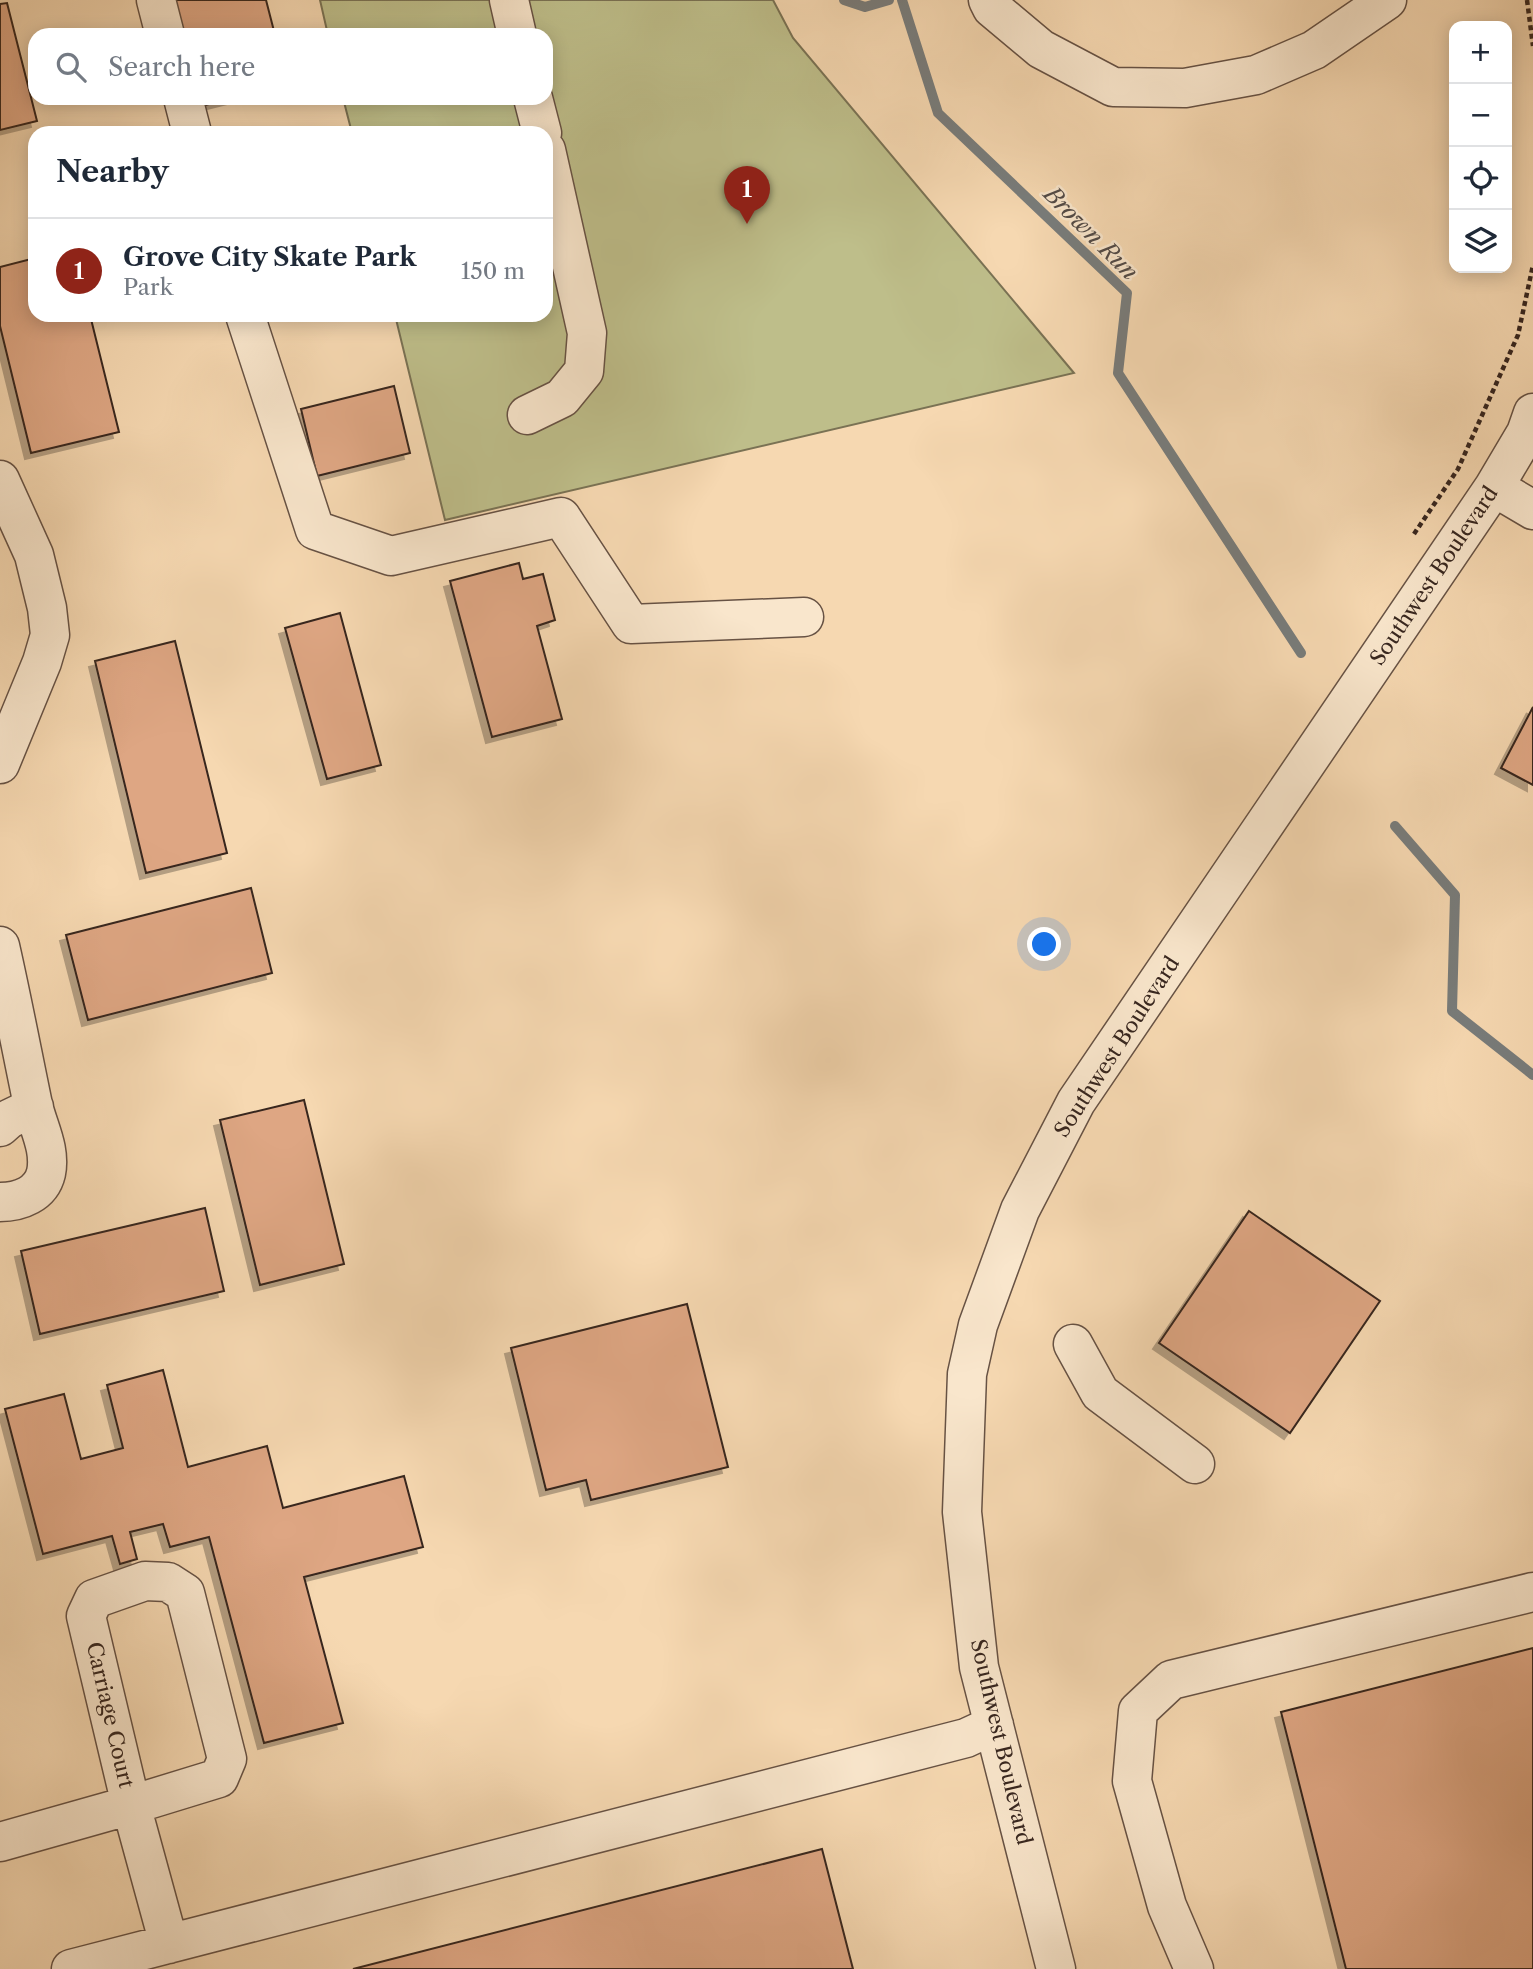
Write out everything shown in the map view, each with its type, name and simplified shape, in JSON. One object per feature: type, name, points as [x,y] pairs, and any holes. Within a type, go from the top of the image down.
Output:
[{"type":"street","points":[[156,0],[163,28]]},
{"type":"street","points":[[509,0],[515,28]]},
{"type":"street","points":[[988,0],[992,8],[1041,49],[1113,87],[1185,88],[1256,75],[1314,50],[1387,0]]},
{"type":"street","points":[[185,105],[190,126]]},
{"type":"street","points":[[535,105],[540,126]]},
{"type":"street","points":[[527,415],[562,398],[584,370],[587,333],[553,181]]},
{"type":"street","points":[[247,322],[315,530],[391,556],[561,517],[631,624],[804,617]]},
{"type":"street","name":"Southwest Boulevard","points":[[1056,1969],[979,1667],[962,1512],[967,1374],[978,1325],[1020,1210],[1076,1102],[1494,487],[1525,433],[1533,412]]},
{"type":"street","points":[[0,480],[34,555],[47,608],[50,635],[42,662],[0,764]]},
{"type":"street","points":[[1494,487],[1533,510]]},
{"type":"street","points":[[0,946],[34,1107],[47,1154],[45,1175],[38,1189],[25,1198],[0,1202]]},
{"type":"street","points":[[0,1127],[9,1119],[34,1107]]},
{"type":"street","points":[[1073,1344],[1100,1393],[1195,1464]]},
{"type":"street","name":"Carriage Court","points":[[0,1842],[131,1805],[219,1778],[228,1759],[185,1593],[167,1582],[145,1581],[94,1599],[86,1616],[131,1805]]},
{"type":"street","points":[[1194,1969],[1167,1906],[1132,1781],[1138,1711],[1171,1681],[1533,1592]]},
{"type":"street","points":[[71,1969],[965,1738],[994,1725]]},
{"type":"street","points":[[131,1805],[169,1944]]},
{"type":"path","points":[[1527,0],[1533,47]]},
{"type":"path","points":[[1412,537],[1458,469],[1518,335],[1533,265]]},
{"type":"green space","points":[[320,0],[773,0],[793,38],[1074,373],[445,520],[397,322],[553,322],[553,126],[350,126],[345,105],[553,105],[553,28],[326,28]]},
{"type":"building","points":[[174,0],[266,0],[273,28],[180,28]]},
{"type":"building","points":[[7,3],[28,86],[28,105],[33,105],[37,121],[0,130],[0,4]]},
{"type":"building","points":[[28,260],[28,322],[92,322],[119,432],[31,453],[0,326],[0,267]]},
{"type":"building","points":[[394,386],[410,453],[317,476],[301,409]]},
{"type":"building","points":[[519,563],[523,579],[543,574],[555,620],[537,626],[562,719],[492,737],[450,581]]},
{"type":"building","points":[[340,613],[381,765],[327,779],[285,628]]},
{"type":"building","points":[[175,641],[227,853],[146,873],[95,661]]},
{"type":"building","points":[[1533,707],[1533,785],[1501,768]]},
{"type":"building","points":[[251,888],[272,973],[88,1020],[66,935]]},
{"type":"building","points":[[304,1100],[344,1264],[260,1285],[220,1120]]},
{"type":"building","points":[[205,1208],[224,1291],[40,1334],[21,1251]]},
{"type":"building","points":[[1249,1211],[1380,1301],[1290,1433],[1159,1343]]},
{"type":"building","points":[[687,1304],[728,1467],[591,1500],[586,1480],[546,1490],[511,1348]]},
{"type":"building","points":[[163,1370],[188,1467],[267,1446],[283,1508],[404,1476],[423,1547],[304,1577],[343,1723],[264,1743],[209,1537],[170,1547],[163,1524],[130,1532],[137,1559],[120,1564],[112,1536],[43,1554],[5,1409],[64,1394],[81,1459],[123,1448],[107,1385]]},
{"type":"building","points":[[1533,1648],[1533,1969],[1346,1969],[1281,1712]]},
{"type":"building","points":[[822,1849],[853,1969],[353,1969]]},
{"type":"waterway","name":"Brown Run","points":[[844,0],[865,7],[889,0]]},
{"type":"waterway","name":"Brown Run","points":[[902,0],[938,113],[1127,293],[1118,373],[1301,653]]},
{"type":"waterway","name":"Brown Run","points":[[1395,826],[1455,895],[1452,1011],[1533,1075]]},
{"type":"place","name":"Grove City Skate Park","points":[[747,224]]}]
